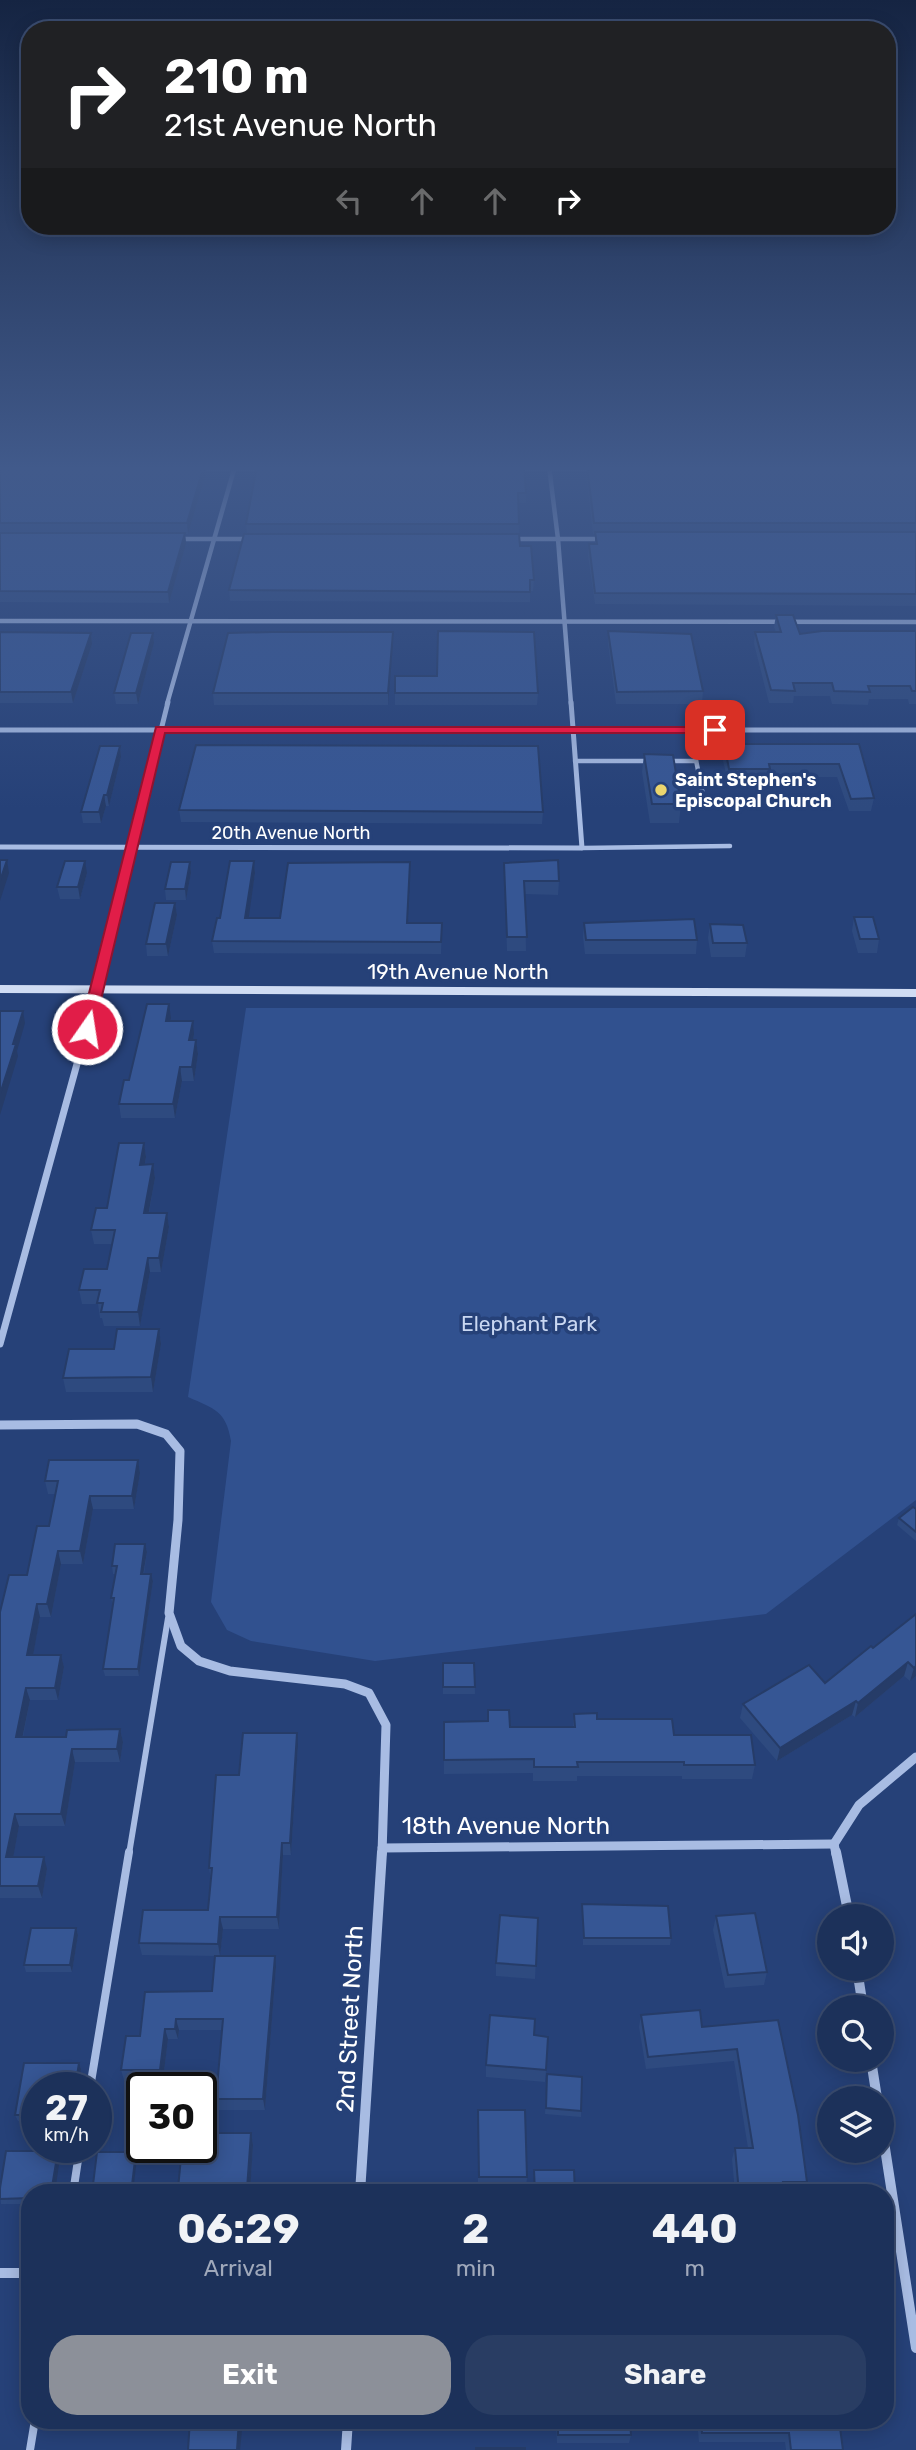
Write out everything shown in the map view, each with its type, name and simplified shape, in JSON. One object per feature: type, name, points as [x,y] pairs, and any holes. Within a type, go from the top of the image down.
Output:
[{"type":"street","points":[[0,1344],[96,990],[160,730],[202,580]]},
{"type":"street","points":[[561,580],[582,848]]},
{"type":"street","points":[[0,621],[916,622]]},
{"type":"street","points":[[0,730],[916,730]]},
{"type":"street","name":"20th Avenue North","points":[[0,847],[582,848]]},
{"type":"street","name":"19th Avenue North","points":[[0,989],[916,993]]},
{"type":"street","name":"18th Avenue North","points":[[0,1425],[137,1424],[166,1434],[180,1451],[178,1520],[169,1613],[181,1646],[200,1661],[230,1671],[345,1684],[369,1693],[386,1725],[382,1848],[834,1844]]},
{"type":"street","points":[[846,1904],[834,1844],[859,1805],[916,1757]]},
{"type":"street","name":"2nd Street North","points":[[361,2184],[382,1848]]},
{"type":"street","points":[[887,2163],[891,2184]]},
{"type":"street","points":[[894,2206],[916,2348]]},
{"type":"street","points":[[0,2273],[21,2273]]},
{"type":"street","points":[[346,2450],[347,2429]]},
{"type":"lane","points":[[690,730],[703,795]]},
{"type":"lane","points":[[575,761],[654,761]]},
{"type":"lane","points":[[668,761],[696,761]]},
{"type":"lane","points":[[582,848],[730,846]]},
{"type":"lane","points":[[93,2072],[169,1613]]},
{"type":"lane","points":[[74,2184],[78,2163]]},
{"type":"lane","points":[[30,2450],[34,2429]]},
{"type":"green space","name":"Elephant Park","points":[[246,1008],[916,1008],[916,1500],[766,1614],[375,1661],[251,1641],[227,1630],[211,1602],[231,1441],[226,1423],[218,1412],[188,1397]]},
{"type":"building","points":[[0,580],[171,580],[168,592],[0,591]]},
{"type":"building","points":[[232,580],[530,580],[530,592],[229,590]]},
{"type":"building","points":[[593,580],[916,580],[916,594],[595,593]]},
{"type":"building","points":[[776,615],[793,615],[800,634],[822,631],[916,631],[916,691],[912,691],[910,686],[868,686],[870,692],[834,691],[832,683],[793,683],[795,691],[771,690],[755,632],[781,632]]},
{"type":"building","points":[[438,631],[534,632],[538,693],[395,693],[395,676],[437,676]]},
{"type":"building","points":[[608,631],[691,634],[703,691],[617,692]]},
{"type":"building","points":[[0,632],[91,633],[71,692],[0,692]]},
{"type":"building","points":[[393,632],[388,693],[213,693],[228,633]]},
{"type":"building","points":[[131,633],[153,633],[136,693],[114,693]]},
{"type":"building","points":[[742,744],[859,744],[874,798],[851,799],[839,764],[769,764],[770,769],[729,769],[725,748],[743,748]]},
{"type":"building","points":[[196,745],[538,746],[543,812],[179,810]]},
{"type":"building","points":[[100,746],[120,746],[107,795],[104,795],[99,812],[81,812]]},
{"type":"building","points":[[644,754],[673,755],[681,804],[652,804]]},
{"type":"building","points":[[0,860],[7,860],[0,881]]},
{"type":"building","points":[[558,860],[559,881],[524,881],[527,937],[507,937],[504,863]]},
{"type":"building","points":[[65,861],[85,861],[78,887],[57,887]]},
{"type":"building","points":[[230,861],[254,861],[245,918],[280,918],[288,863],[410,862],[407,923],[442,923],[441,942],[212,941],[217,918],[220,918]]},
{"type":"building","points":[[171,862],[190,862],[185,889],[165,889]]},
{"type":"building","points":[[155,903],[175,903],[166,944],[146,944]]},
{"type":"building","points":[[854,917],[873,917],[879,939],[860,939]]},
{"type":"building","points":[[694,919],[697,940],[586,940],[584,923]]},
{"type":"building","points":[[710,924],[743,925],[747,943],[713,943]]},
{"type":"building","points":[[147,1004],[169,1004],[166,1021],[193,1021],[189,1040],[196,1040],[192,1067],[180,1067],[173,1104],[119,1104],[124,1080],[129,1080]]},
{"type":"building","points":[[0,1011],[23,1011],[0,1094]]},
{"type":"building","points":[[119,1143],[144,1143],[140,1165],[153,1164],[144,1213],[167,1213],[159,1258],[148,1258],[138,1312],[101,1312],[103,1303],[97,1303],[100,1290],[79,1290],[84,1269],[107,1269],[115,1230],[91,1230],[96,1208],[107,1208]]},
{"type":"building","points":[[117,1329],[159,1329],[151,1377],[63,1378],[69,1349],[114,1349]]},
{"type":"building","points":[[49,1460],[138,1460],[132,1496],[90,1496],[80,1551],[58,1551],[47,1604],[37,1604],[27,1655],[61,1655],[55,1688],[26,1688],[16,1737],[66,1737],[67,1730],[120,1729],[117,1749],[72,1749],[61,1814],[15,1814],[6,1857],[44,1857],[38,1886],[0,1886],[0,1612],[9,1575],[27,1575],[37,1526],[49,1526],[58,1481],[45,1481]]},
{"type":"building","points":[[913,1507],[916,1509],[916,1532],[899,1518]]},
{"type":"building","points":[[115,1544],[145,1544],[141,1574],[151,1574],[138,1669],[103,1669],[114,1598],[111,1598],[117,1566],[112,1566]]},
{"type":"building","points":[[916,1614],[914,1668],[908,1662],[858,1703],[856,1701],[780,1748],[743,1704],[809,1665],[825,1683]]},
{"type":"building","points":[[443,1663],[474,1663],[475,1687],[443,1687]]},
{"type":"building","points":[[488,1710],[509,1710],[510,1727],[575,1727],[574,1714],[597,1713],[597,1719],[672,1719],[674,1735],[751,1735],[755,1765],[577,1762],[578,1767],[534,1767],[534,1759],[444,1760],[444,1722],[488,1721]]},
{"type":"building","points":[[243,1733],[297,1733],[290,1843],[282,1843],[277,1917],[220,1917],[218,1944],[139,1943],[143,1910],[208,1910],[216,1775],[239,1775]]},
{"type":"building","points":[[582,1904],[668,1906],[671,1938],[584,1938]]},
{"type":"building","points":[[755,1913],[767,1972],[728,1975],[716,1916]]},
{"type":"building","points":[[500,1915],[538,1918],[536,1966],[496,1963]]},
{"type":"building","points":[[31,1928],[76,1928],[70,1965],[24,1965]]},
{"type":"building","points":[[215,1956],[275,1956],[263,2099],[217,2099],[223,2019],[176,2019],[175,2029],[165,2029],[160,2070],[121,2070],[126,2036],[140,2036],[145,1992],[212,1991]]},
{"type":"building","points":[[700,2010],[702,2027],[778,2020],[798,2115],[807,2182],[738,2184],[735,2148],[753,2148],[737,2049],[648,2057],[641,2015]]},
{"type":"building","points":[[490,2015],[535,2019],[534,2035],[548,2037],[546,2070],[486,2065]]},
{"type":"building","points":[[24,2063],[79,2063],[78,2072],[22,2072]]},
{"type":"building","points":[[547,2074],[582,2077],[581,2111],[546,2108]]},
{"type":"building","points":[[21,2080],[21,2115],[15,2115]]},
{"type":"building","points":[[478,2110],[525,2110],[527,2177],[479,2177]]},
{"type":"building","points":[[217,2133],[251,2133],[247,2184],[178,2184],[180,2163],[217,2163]]},
{"type":"building","points":[[6,2151],[21,2151],[21,2163],[56,2163],[52,2184],[21,2184],[21,2198],[0,2199]]},
{"type":"building","points":[[112,2152],[126,2152],[126,2163],[135,2163],[132,2184],[93,2184],[96,2163],[112,2163]]},
{"type":"building","points":[[534,2170],[574,2170],[575,2184],[535,2184]]},
{"type":"building","points":[[189,2429],[238,2429],[237,2450],[188,2450]]},
{"type":"building","points":[[558,2429],[631,2429],[631,2435],[558,2435]]},
{"type":"building","points":[[702,2429],[840,2429],[843,2450],[791,2450],[789,2433],[702,2433]]},
{"type":"building","points":[[525,2448],[525,2450],[476,2450]]},
{"type":"place","name":"Saint Stephen's Episcopal Church","points":[[661,790]]},
{"type":"route","points":[[87,1029],[160,730],[715,730]]}]
